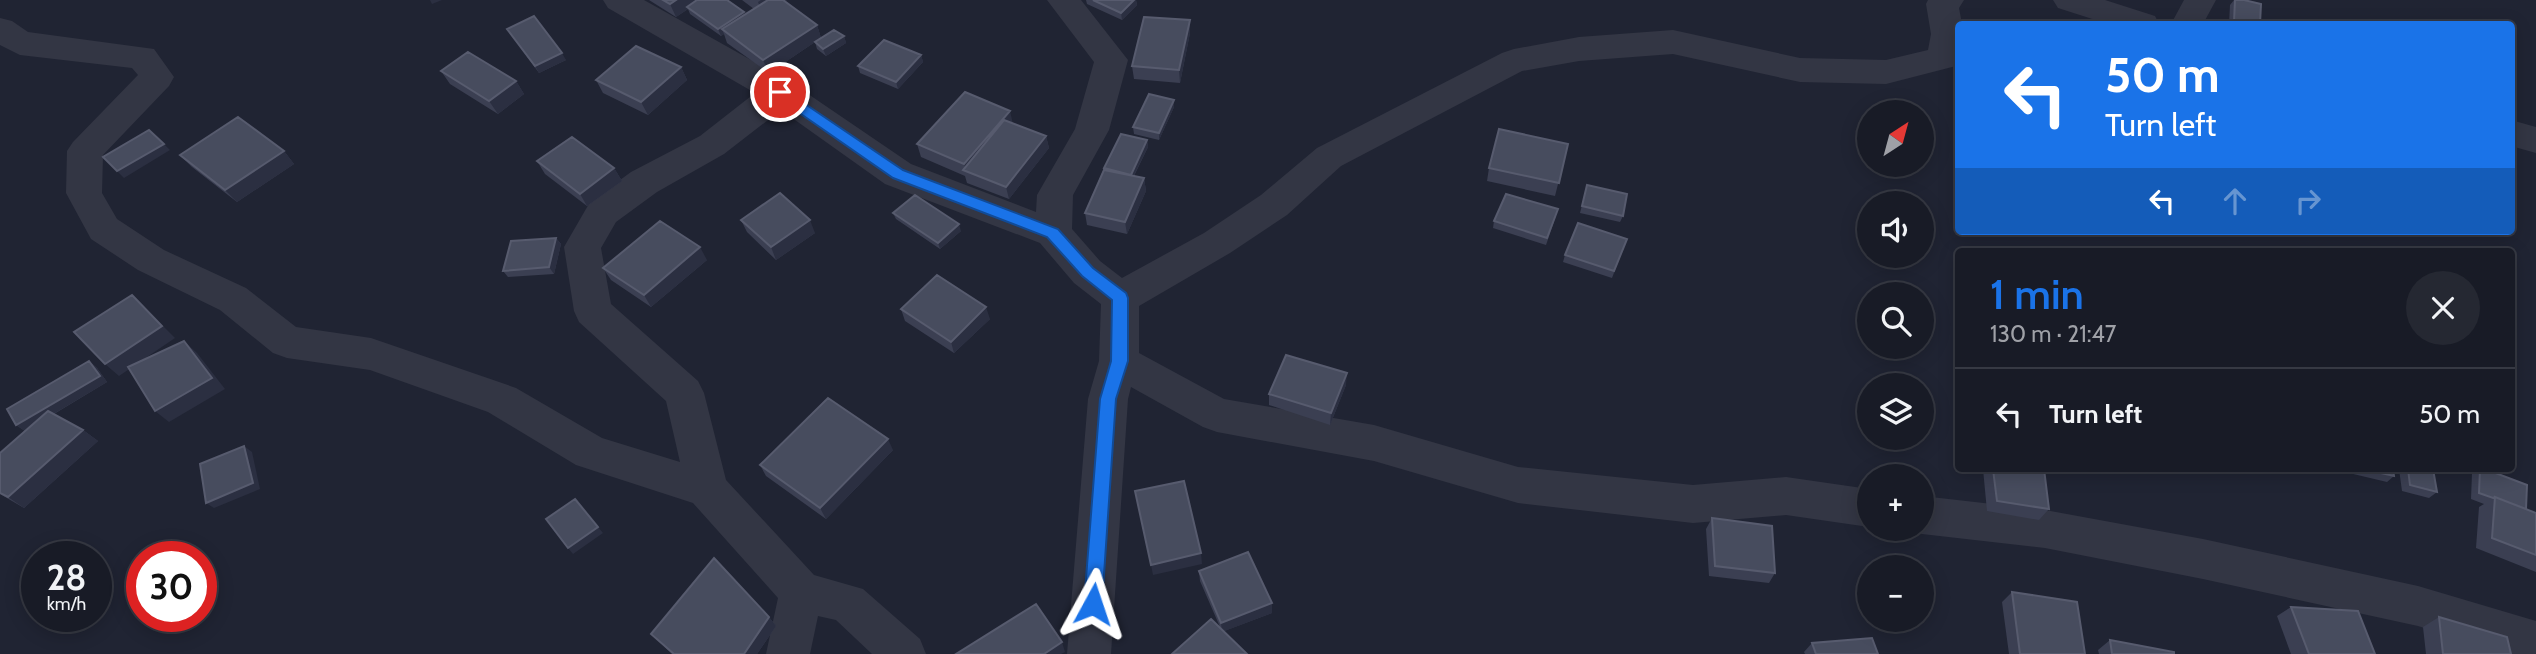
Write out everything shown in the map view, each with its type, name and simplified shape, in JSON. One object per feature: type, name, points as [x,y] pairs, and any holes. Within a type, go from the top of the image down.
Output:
[{"type":"street","points":[[619,0],[780,92],[898,174],[1053,233],[1087,272],[1120,298]]},
{"type":"street","points":[[1053,233],[1055,195],[1092,130],[1111,60],[1063,0]]},
{"type":"street","points":[[1120,298],[1217,243],[1274,205],[1329,157],[1514,61],[1579,49],[1673,43],[1800,70],[1886,72],[1944,58],[1947,34],[1942,4],[1948,0]]},
{"type":"street","points":[[2069,0],[2134,21]]},
{"type":"street","points":[[2189,21],[2200,0]]},
{"type":"street","points":[[0,29],[20,43],[142,57],[157,77],[85,152],[84,193],[104,229],[151,260],[233,299],[287,342],[372,354],[502,400],[590,452],[706,489],[802,592],[848,603],[904,654]]},
{"type":"street","points":[[706,489],[684,393],[593,311],[582,247],[603,212],[644,182],[712,145],[780,92]]},
{"type":"street","points":[[2515,134],[2536,140]]},
{"type":"street","points":[[1089,654],[1108,399],[1119,361],[1120,298]]},
{"type":"street","points":[[1119,361],[1217,415],[1374,443],[1518,485],[1693,504],[1786,496],[1857,506]]},
{"type":"street","points":[[1934,515],[2045,529],[2203,559],[2418,606],[2536,642]]},
{"type":"street","points":[[788,654],[802,592]]},
{"type":"building","points":[[697,0],[727,0],[744,12],[718,29],[687,7]]},
{"type":"building","points":[[768,0],[783,0],[817,25],[763,60],[722,29]]},
{"type":"building","points":[[1093,0],[1134,0],[1121,13]]},
{"type":"building","points":[[2235,0],[2261,4],[2260,21],[2234,21]]},
{"type":"building","points":[[534,16],[562,53],[535,66],[507,29]]},
{"type":"building","points":[[1144,17],[1190,20],[1179,70],[1132,66]]},
{"type":"building","points":[[834,30],[844,36],[823,49],[815,42]]},
{"type":"building","points":[[884,40],[921,55],[896,82],[858,66]]},
{"type":"building","points":[[636,46],[681,67],[641,102],[596,80]]},
{"type":"building","points":[[468,52],[516,81],[489,101],[441,71]]},
{"type":"building","points":[[965,92],[1010,111],[964,164],[917,144]]},
{"type":"building","points":[[1149,94],[1174,100],[1159,133],[1133,127]]},
{"type":"building","points":[[238,117],[284,151],[225,190],[180,155]]},
{"type":"building","points":[[1004,120],[1046,136],[1006,187],[963,170]]},
{"type":"building","points":[[1499,129],[1568,144],[1559,183],[1489,168]]},
{"type":"building","points":[[149,130],[164,144],[117,171],[103,157]]},
{"type":"building","points":[[1121,134],[1147,140],[1131,175],[1104,168]]},
{"type":"building","points":[[572,137],[614,168],[580,194],[537,161]]},
{"type":"building","points":[[1104,170],[1144,178],[1125,222],[1085,213]]},
{"type":"building","points":[[1587,185],[1627,194],[1623,216],[1582,206]]},
{"type":"building","points":[[780,193],[810,220],[771,247],[741,220]]},
{"type":"building","points":[[1506,194],[1558,209],[1547,238],[1494,221]]},
{"type":"building","points":[[915,195],[959,224],[938,243],[893,213]]},
{"type":"building","points":[[660,221],[700,247],[644,295],[603,268]]},
{"type":"building","points":[[1578,223],[1627,239],[1614,271],[1565,255]]},
{"type":"building","points":[[556,238],[549,267],[503,271],[511,241]]},
{"type":"building","points":[[937,275],[986,307],[951,342],[901,309]]},
{"type":"building","points":[[132,295],[162,326],[105,364],[74,332]]},
{"type":"building","points":[[184,341],[212,378],[155,411],[128,367]]},
{"type":"building","points":[[1286,355],[1347,373],[1331,413],[1269,394]]},
{"type":"building","points":[[89,361],[100,376],[16,425],[7,409]]},
{"type":"building","points":[[828,398],[888,439],[820,508],[760,465]]},
{"type":"building","points":[[48,411],[83,430],[8,497],[0,493],[0,453]]},
{"type":"building","points":[[244,446],[253,483],[206,503],[200,464]]},
{"type":"building","points":[[1993,472],[2044,472],[2049,509],[1997,501]]},
{"type":"building","points":[[2376,472],[2393,472],[2394,476]]},
{"type":"building","points":[[2408,472],[2434,472],[2437,492],[2410,485]]},
{"type":"building","points":[[2480,472],[2493,472],[2527,485],[2526,509],[2495,497],[2479,493]]},
{"type":"building","points":[[1184,481],[1201,553],[1151,565],[1135,491]]},
{"type":"building","points":[[2495,497],[2536,513],[2536,555],[2492,538]]},
{"type":"building","points":[[575,499],[598,527],[568,548],[546,519]]},
{"type":"building","points":[[1712,518],[1772,526],[1775,573],[1715,566]]},
{"type":"building","points":[[1248,552],[1272,603],[1221,623],[1199,571]]},
{"type":"building","points":[[714,558],[769,617],[744,654],[674,654],[651,634]]},
{"type":"building","points":[[2012,592],[2077,602],[2085,654],[2020,654]]},
{"type":"building","points":[[1036,604],[1062,642],[1044,654],[956,654]]},
{"type":"building","points":[[2291,607],[2358,611],[2375,654],[2309,654]]},
{"type":"building","points":[[2439,617],[2507,637],[2511,654],[2443,654]]},
{"type":"building","points":[[1211,619],[1247,654],[1172,654]]},
{"type":"building","points":[[1872,638],[1878,654],[1816,654],[1812,643]]},
{"type":"building","points":[[2110,640],[2174,652],[2174,654],[2112,654]]},
{"type":"route","points":[[780,92],[898,174],[1053,233],[1087,272],[1120,298],[1119,361],[1108,399],[1093,604]]}]
